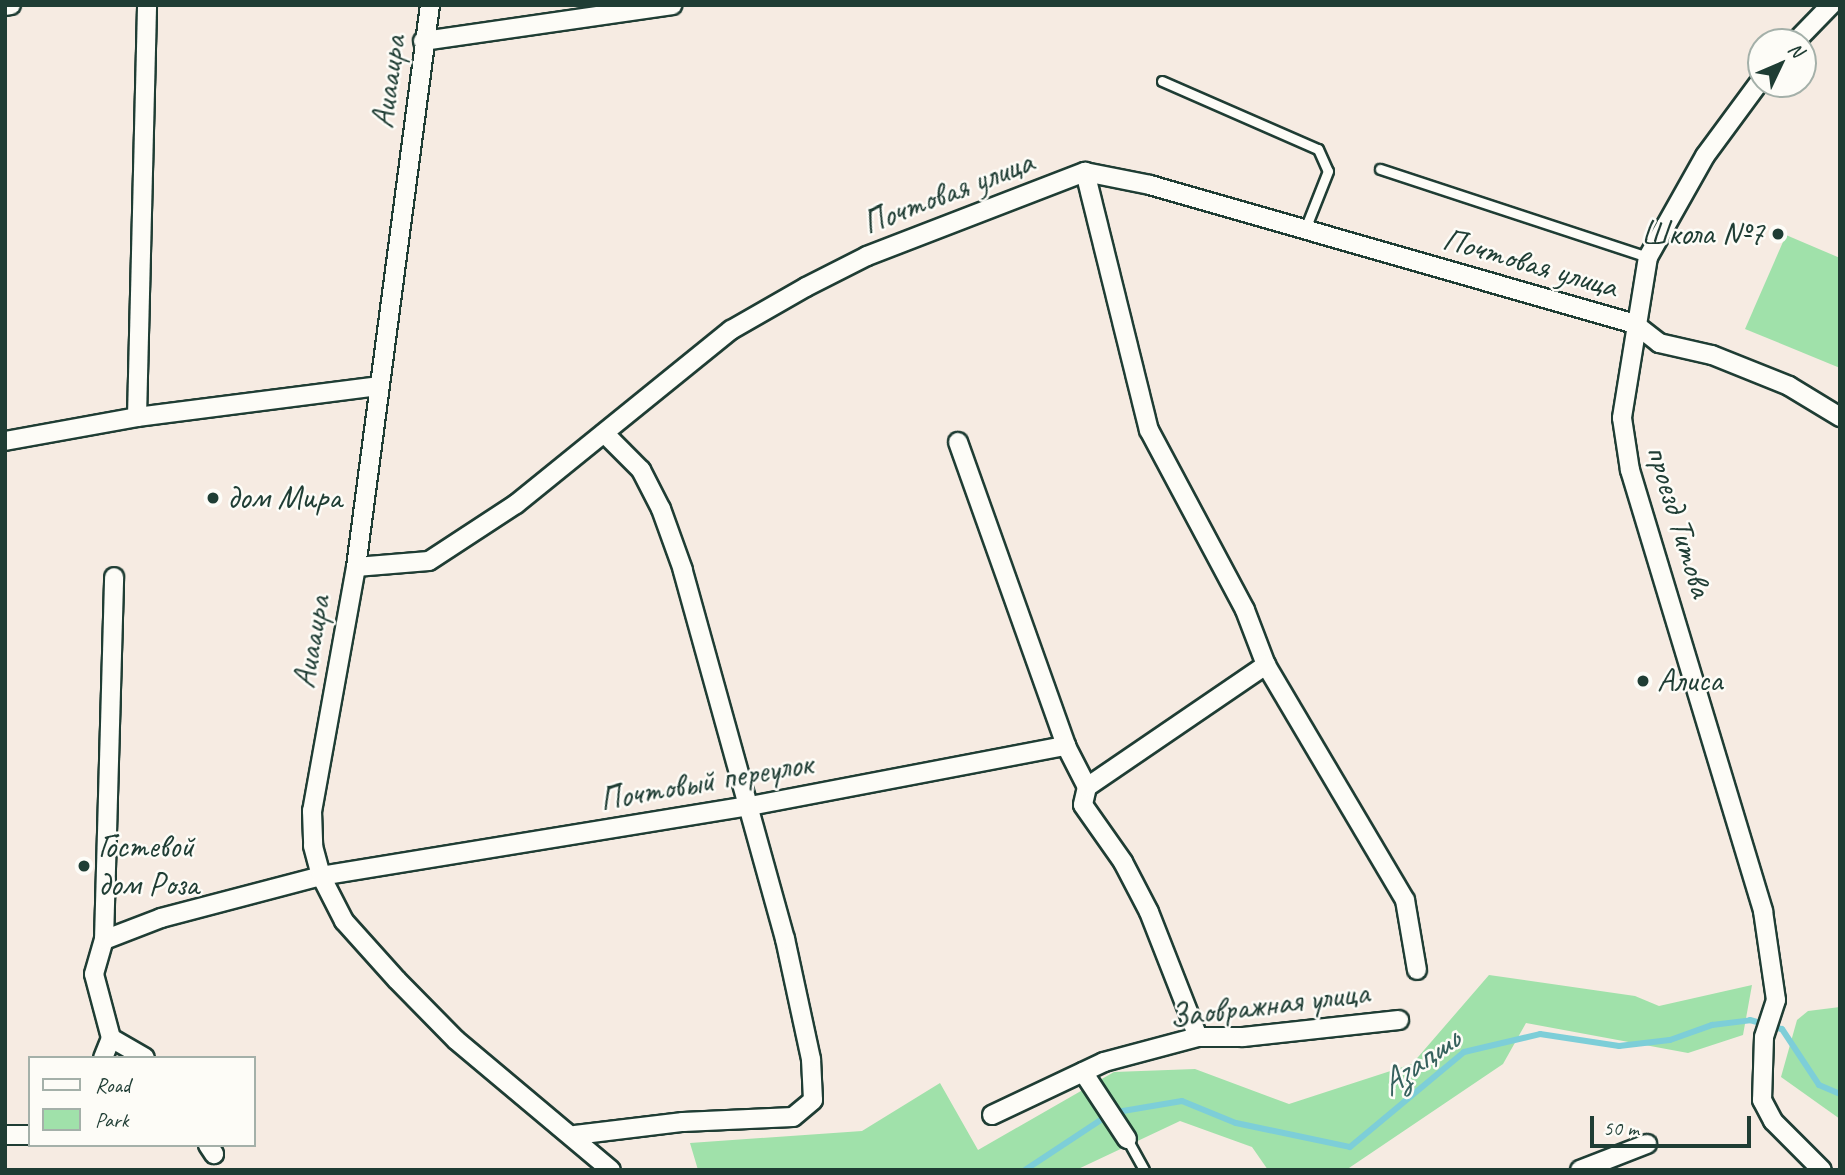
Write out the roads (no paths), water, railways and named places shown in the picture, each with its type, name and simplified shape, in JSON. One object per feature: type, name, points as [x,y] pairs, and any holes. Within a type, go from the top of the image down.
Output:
[{"type":"street","points":[[5,6],[11,5]]},
{"type":"street","points":[[137,417],[147,5]]},
{"type":"street","name":"Аиааира","points":[[430,5],[423,41],[356,567],[312,811],[313,846],[321,876],[344,921],[397,980],[456,1040],[575,1135],[611,1170]]},
{"type":"street","points":[[423,41],[672,5]]},
{"type":"street","points":[[1809,28],[1831,5]]},
{"type":"street","name":"проезд Титова","points":[[1748,98],[1705,156],[1648,257],[1635,324],[1622,418],[1623,446],[1763,911],[1776,1000],[1764,1037],[1762,1100],[1773,1121],[1822,1170]]},
{"type":"street","points":[[1085,172],[1149,430],[1245,610],[1266,665],[1405,900],[1417,970]]},
{"type":"street","name":"Почтовая улица","points":[[356,567],[429,561],[516,505],[731,330],[806,287],[867,256],[1085,172],[1150,185],[1635,324],[1659,343],[1712,355],[1789,386],[1840,417]]},
{"type":"street","points":[[5,441],[137,417],[380,386]]},
{"type":"street","points":[[575,1135],[683,1122],[793,1117],[813,1100],[811,1059],[750,806],[661,509],[641,470],[604,433]]},
{"type":"street","points":[[958,442],[1066,746],[1087,787],[1083,805],[1123,863],[1149,912],[1198,1037]]},
{"type":"street","points":[[104,1056],[111,1038],[94,974],[104,940],[114,577]]},
{"type":"street","points":[[1087,787],[1266,665]]},
{"type":"street","name":"Почтовый переулок","points":[[104,940],[161,918],[321,876],[750,806],[1066,746]]},
{"type":"street","name":"Заовражная улица","points":[[992,1115],[1083,1072],[1198,1037],[1243,1037],[1399,1020]]},
{"type":"street","points":[[111,1038],[142,1056]]},
{"type":"street","points":[[1083,1072],[1127,1139]]},
{"type":"street","points":[[5,1135],[28,1135]]},
{"type":"street","points":[[1580,1170],[1647,1144]]},
{"type":"lane","points":[[1162,81],[1318,149],[1328,171],[1305,229]]},
{"type":"lane","points":[[1380,169],[1648,257]]},
{"type":"lane","points":[[1127,1139],[1143,1170]]},
{"type":"waterway","name":"Аӡаԥшь","points":[[1025,1170],[1111,1113],[1182,1101],[1236,1123],[1350,1147],[1464,1052],[1540,1034],[1619,1046],[1670,1040],[1712,1025],[1750,1020],[1782,1029],[1819,1085],[1840,1094]]},
{"type":"place","name":"Школа №7","points":[[1778,234]]},
{"type":"place","name":"дом Мира","points":[[213,498]]},
{"type":"place","name":"Алиса","points":[[1643,681]]},
{"type":"place","name":"Гостевой дом Роза","points":[[84,866]]}]
